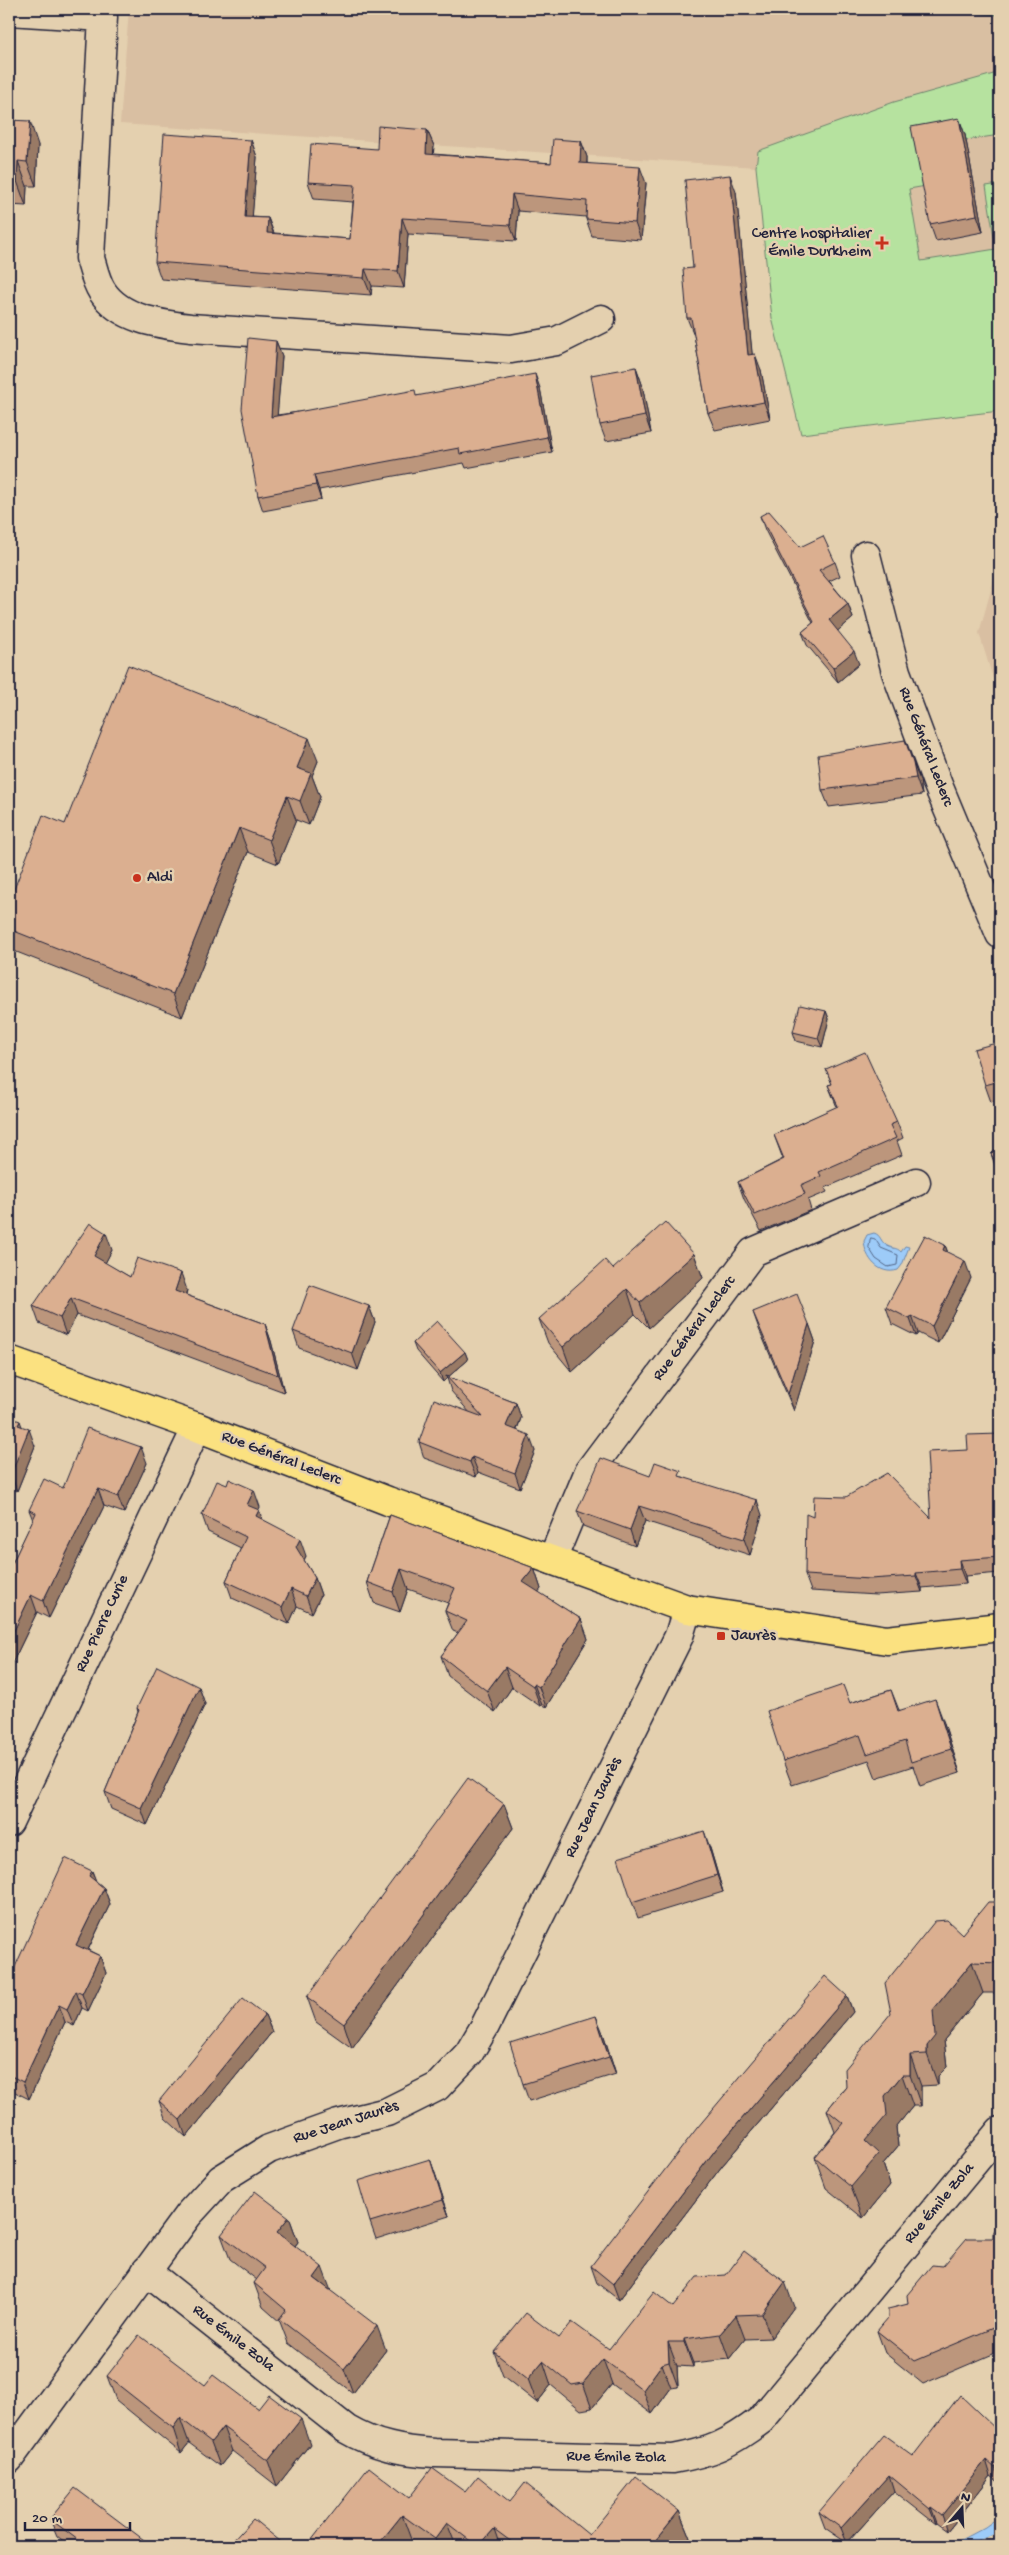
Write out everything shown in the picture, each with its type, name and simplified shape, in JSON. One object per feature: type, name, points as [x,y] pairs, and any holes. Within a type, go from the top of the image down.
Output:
[{"type":"main road","name":"Rue Général Leclerc","points":[[9,1360],[196,1427],[388,1501],[687,1609],[887,1640],[1000,1626]]},
{"type":"street","points":[[9,11],[103,17],[90,258],[101,291],[119,309],[154,323],[190,328],[512,349],[557,341],[601,319]]},
{"type":"street","name":"Rue Général Leclerc","points":[[866,555],[896,672],[938,785],[1000,934]]},
{"type":"street","name":"Rue Général Leclerc","points":[[552,1560],[589,1471],[753,1252],[916,1182]]},
{"type":"street","name":"Rue Pierre Curie","points":[[9,1822],[196,1427]]},
{"type":"street","name":"Rue Jean Jaurès","points":[[9,2459],[188,2215],[222,2179],[269,2149],[338,2124],[387,2112],[437,2087],[468,2053],[485,2026],[680,1636],[687,1609]]},
{"type":"street","name":"Rue Émile Zola","points":[[146,2271],[346,2429],[365,2440],[410,2452],[673,2459],[705,2454],[734,2440],[761,2420],[1000,2131]]},
{"type":"shaded area","name":"Centre hospitalier Émile Durkheim","points":[[129,9],[1000,9],[1000,411],[801,434],[772,318],[756,167],[120,124]]},
{"type":"shaded area","points":[[1000,557],[1000,701],[979,633]]},
{"type":"green space","points":[[975,9],[1000,9],[1000,135],[966,140],[965,135],[926,186],[909,189],[921,261],[996,249],[986,186],[1000,184],[1000,411],[801,434],[772,318],[756,167],[758,151],[894,102],[997,73],[998,15],[974,13]]},
{"type":"water","points":[[874,1233],[886,1245],[901,1252],[905,1246],[909,1247],[898,1270],[891,1271],[879,1268],[870,1259],[864,1241],[867,1235]]},
{"type":"water","points":[[1000,2516],[1000,2532],[967,2546],[949,2546],[985,2527]]},
{"type":"building","points":[[959,118],[977,215],[930,224],[911,127]]},
{"type":"building","points":[[9,120],[30,121],[27,162],[18,161],[17,181],[9,181]]},
{"type":"building","points":[[378,126],[427,130],[426,154],[551,163],[553,139],[581,141],[580,163],[640,167],[635,223],[586,219],[587,201],[512,194],[510,225],[402,218],[398,271],[365,269],[364,278],[155,262],[164,134],[251,140],[245,217],[268,218],[267,233],[350,239],[355,185],[308,182],[311,144],[377,149]]},
{"type":"building","points":[[730,175],[748,355],[755,354],[764,402],[708,413],[691,318],[687,318],[683,269],[693,268],[685,180]]},
{"type":"building","points":[[248,338],[276,341],[271,417],[415,390],[416,396],[535,374],[547,437],[460,454],[459,448],[314,475],[316,485],[258,496],[242,409]]},
{"type":"building","points":[[636,367],[645,416],[600,425],[591,375]]},
{"type":"building","points":[[769,511],[800,547],[823,536],[835,562],[819,570],[848,604],[829,620],[854,651],[833,668],[802,632],[814,622],[760,516]]},
{"type":"building","name":"Aldi","points":[[128,665],[309,738],[297,768],[311,773],[300,801],[287,796],[269,840],[239,828],[173,994],[9,929],[9,902],[43,815],[65,824]]},
{"type":"building","points":[[905,740],[916,778],[822,790],[818,755]]},
{"type":"building","points":[[800,1005],[826,1011],[818,1038],[793,1032]]},
{"type":"building","points":[[1000,1042],[1000,1081],[985,1085],[974,1049]]},
{"type":"building","points":[[865,1052],[897,1122],[890,1125],[896,1138],[819,1172],[821,1176],[801,1185],[805,1194],[755,1215],[738,1182],[784,1159],[774,1135],[838,1106],[828,1085],[832,1084],[826,1069]]},
{"type":"building","points":[[1000,1145],[1000,1169],[991,1154]]},
{"type":"building","points":[[665,1222],[694,1254],[640,1303],[627,1289],[563,1347],[539,1319],[605,1260],[613,1269]]},
{"type":"building","points":[[90,1223],[106,1233],[94,1256],[130,1277],[137,1258],[181,1273],[175,1291],[265,1324],[278,1375],[71,1298],[60,1318],[33,1306]]},
{"type":"building","points":[[925,1235],[945,1245],[943,1250],[965,1261],[932,1326],[912,1316],[910,1319],[886,1307]]},
{"type":"building","points":[[310,1285],[369,1306],[352,1353],[293,1331]]},
{"type":"building","points":[[797,1294],[809,1324],[788,1394],[753,1312]]},
{"type":"building","points":[[437,1321],[465,1352],[440,1373],[413,1343]]},
{"type":"building","points":[[446,1376],[516,1403],[506,1426],[529,1435],[515,1473],[472,1457],[470,1462],[419,1442],[434,1399],[483,1417]]},
{"type":"building","points":[[9,1417],[20,1421],[18,1425],[29,1429],[11,1474],[9,1473]]},
{"type":"building","points":[[87,1428],[141,1447],[118,1497],[98,1489],[43,1601],[31,1595],[9,1641],[9,1570],[36,1513],[29,1510],[44,1479],[63,1488]]},
{"type":"building","points":[[1000,1434],[1000,1557],[959,1560],[960,1569],[916,1573],[916,1576],[870,1579],[805,1575],[806,1514],[813,1517],[814,1496],[846,1497],[887,1473],[931,1518],[927,1452],[968,1450],[967,1435]]},
{"type":"building","points":[[601,1458],[650,1476],[655,1462],[681,1471],[679,1476],[757,1500],[744,1539],[639,1506],[630,1530],[577,1511]]},
{"type":"building","points":[[229,1479],[254,1490],[247,1505],[259,1510],[256,1516],[300,1539],[296,1547],[315,1578],[306,1596],[291,1589],[282,1607],[226,1581],[246,1537],[202,1515],[217,1481],[227,1485]]},
{"type":"building","points":[[390,1515],[534,1568],[523,1582],[581,1619],[539,1687],[534,1684],[533,1686],[505,1667],[487,1691],[441,1656],[467,1621],[445,1611],[455,1588],[401,1569],[393,1592],[367,1582]]},
{"type":"building","points":[[157,1666],[199,1687],[141,1808],[105,1792],[139,1710],[137,1708]]},
{"type":"building","points":[[843,1685],[850,1703],[891,1690],[898,1711],[935,1699],[951,1749],[911,1762],[905,1741],[867,1754],[860,1735],[783,1761],[767,1711]]},
{"type":"building","points":[[468,1778],[504,1804],[344,2024],[307,1997]]},
{"type":"building","points":[[704,1831],[717,1875],[632,1902],[618,1858]]},
{"type":"building","points":[[65,1858],[92,1871],[89,1876],[104,1888],[76,1945],[100,1956],[82,1994],[76,1991],[67,2009],[59,2005],[23,2082],[9,2075],[9,1980]]},
{"type":"building","points":[[988,1902],[1000,1902],[1000,1963],[972,1962],[933,2010],[935,2036],[927,2046],[927,2054],[910,2055],[910,2075],[902,2075],[885,2096],[887,2115],[865,2141],[879,2154],[851,2187],[815,2157],[843,2123],[827,2110],[846,2087],[845,2069],[891,2013],[885,1983],[935,1921],[947,1920],[962,1934]]},
{"type":"building","points":[[825,1976],[847,1996],[716,2149],[613,2284],[591,2266],[697,2128]]},
{"type":"building","points":[[243,1998],[265,2015],[180,2120],[159,2101]]},
{"type":"building","points":[[596,2016],[609,2057],[523,2084],[510,2043]]},
{"type":"building","points":[[430,2159],[443,2200],[370,2222],[358,2181]]},
{"type":"building","points":[[255,2191],[289,2217],[277,2232],[322,2267],[314,2278],[377,2326],[344,2369],[279,2319],[286,2310],[254,2283],[265,2268],[221,2235]]},
{"type":"building","points":[[1000,2223],[1000,2269],[998,2269],[1000,2325],[915,2361],[877,2331],[888,2318],[888,2309],[908,2304],[907,2295],[932,2265],[943,2266],[967,2238],[993,2238],[993,2231]]},
{"type":"building","points":[[744,2251],[785,2282],[762,2314],[736,2315],[720,2334],[684,2339],[684,2342],[668,2342],[669,2362],[662,2364],[643,2390],[603,2359],[583,2383],[572,2385],[543,2361],[528,2379],[494,2352],[526,2313],[559,2338],[572,2322],[609,2349],[654,2292],[673,2307],[697,2277],[726,2275]]},
{"type":"building","points":[[139,2335],[205,2385],[213,2375],[258,2409],[269,2395],[301,2419],[268,2461],[223,2427],[211,2442],[180,2418],[173,2428],[107,2376]]},
{"type":"building","points":[[960,2395],[1000,2433],[1000,2461],[995,2468],[986,2460],[942,2515],[931,2507],[930,2509],[889,2475],[841,2528],[819,2512],[884,2435],[913,2456]]},
{"type":"building","points":[[369,2467],[409,2498],[432,2468],[465,2492],[478,2476],[510,2502],[525,2483],[589,2535],[636,2477],[679,2511],[651,2546],[590,2546],[587,2544],[584,2546],[517,2546],[494,2529],[477,2546],[447,2523],[435,2539],[402,2515],[377,2546],[307,2546]]},
{"type":"building","points":[[75,2488],[152,2546],[86,2546],[50,2519]]},
{"type":"building","points":[[253,2519],[286,2546],[228,2546]]},
{"type":"place","name":"Centre hospitalier Émile Durkheim","points":[[882,243]]},
{"type":"place","name":"Aldi","points":[[137,878]]},
{"type":"place","name":"Jaurès","points":[[721,1636]]}]
